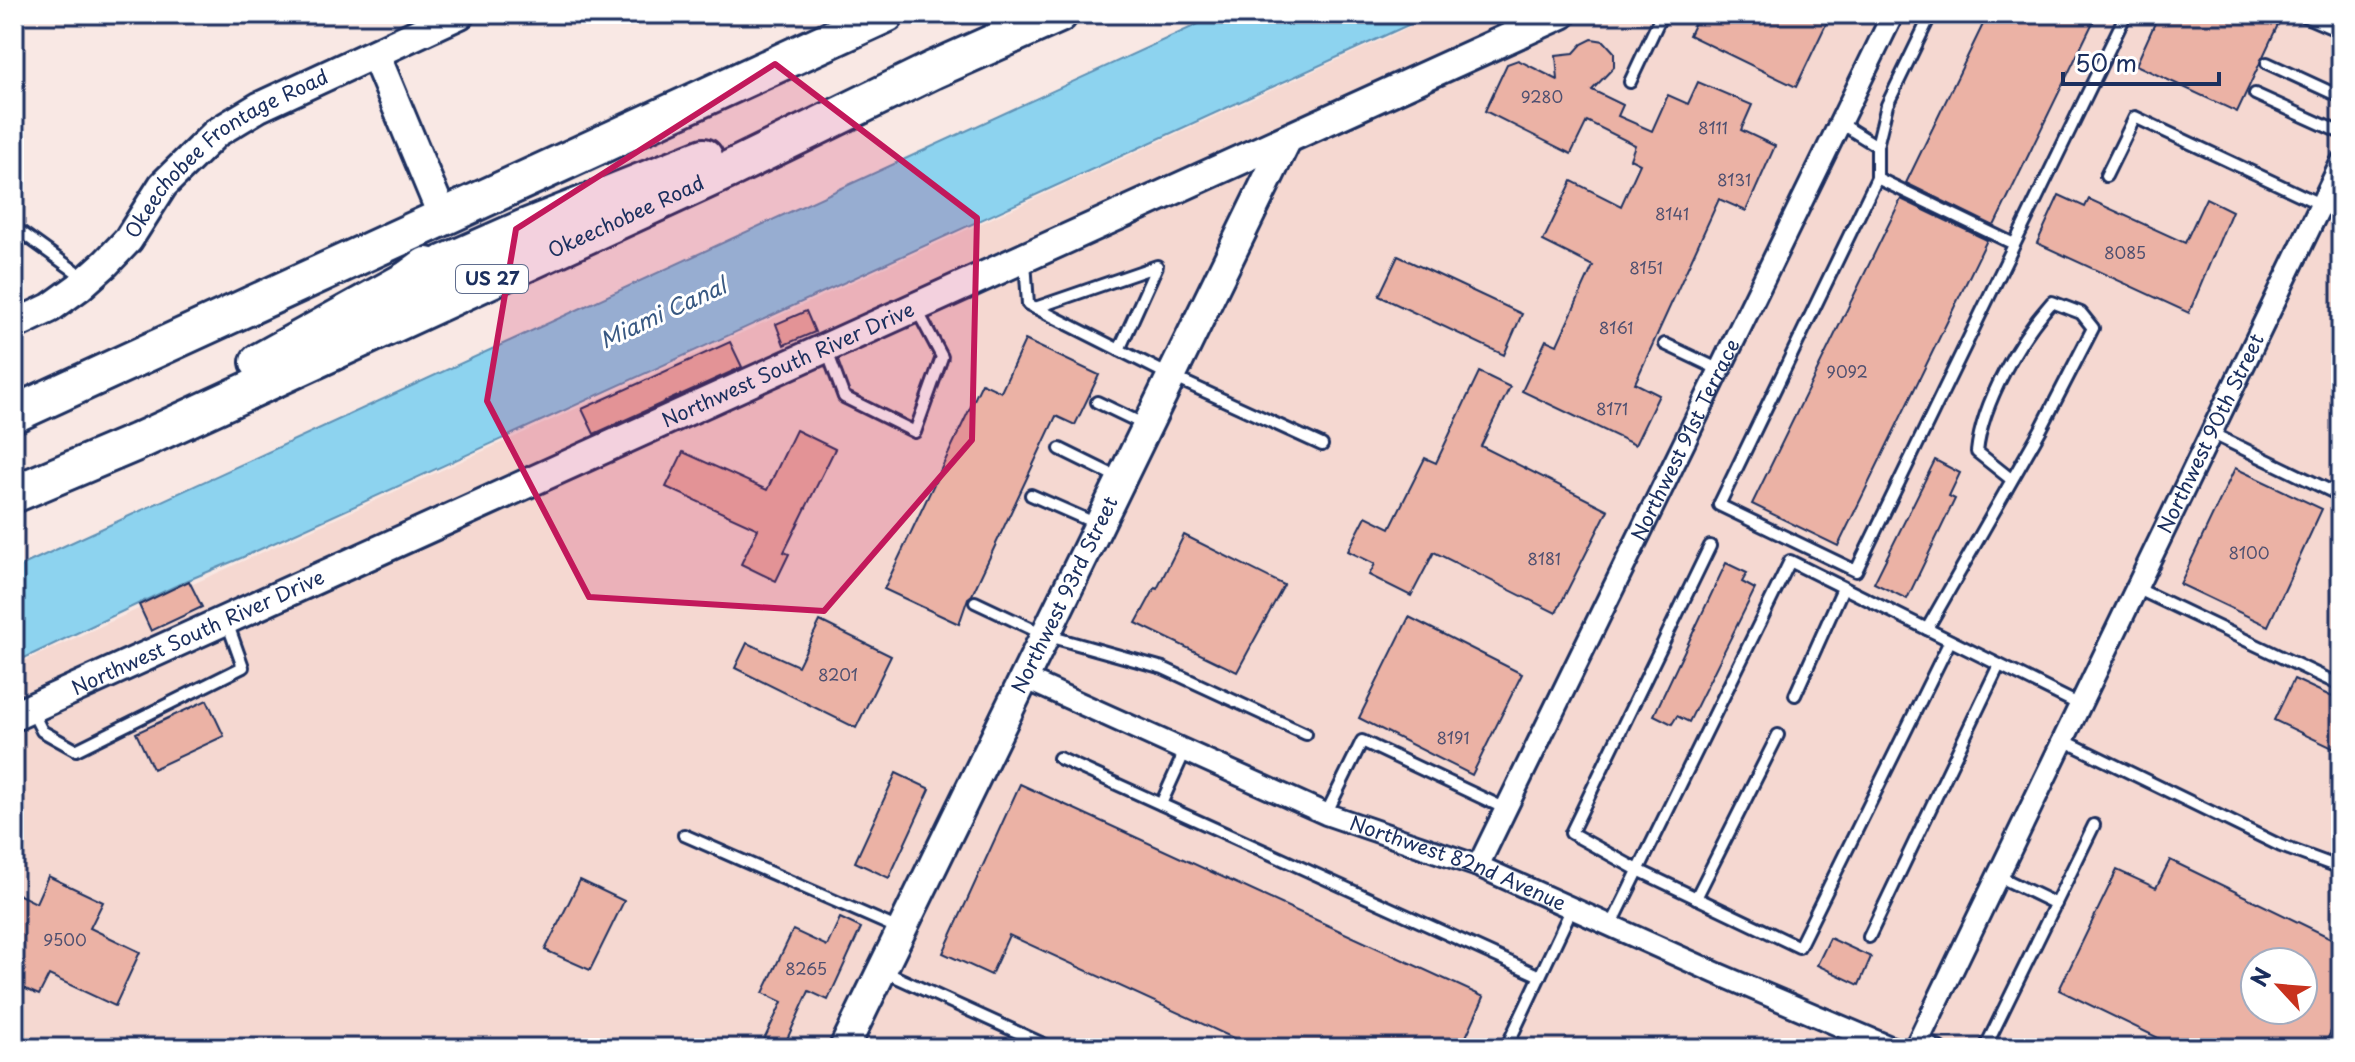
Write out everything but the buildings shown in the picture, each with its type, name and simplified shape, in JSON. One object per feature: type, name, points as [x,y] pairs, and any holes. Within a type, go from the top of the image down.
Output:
[{"type":"highway","points":[[14,414],[886,14]]},
{"type":"highway","name":"Okeechobee Road","points":[[14,494],[137,442],[1059,14]]},
{"type":"highway","points":[[46,479],[407,280],[650,177],[933,70]]},
{"type":"highway","points":[[443,217],[455,225],[482,233],[525,228]]},
{"type":"highway","points":[[407,280],[431,261],[441,237],[443,217]]},
{"type":"street","name":"Okeechobee Frontage Road","points":[[14,325],[50,308],[87,280],[128,240],[163,185],[216,133],[259,107],[460,14]]},
{"type":"street","name":"Northwest South River Drive","points":[[22,712],[1562,14]]},
{"type":"street","name":"Northwest 91st Terrace","points":[[1478,866],[1893,14]]},
{"type":"street","points":[[375,54],[443,217]]},
{"type":"street","name":"Northwest 93rd Street","points":[[844,1048],[1286,141]]},
{"type":"street","name":"Northwest 90th Street","points":[[2080,705],[2341,163]]},
{"type":"street","name":"Northwest 82nd Avenue","points":[[1024,678],[1326,814],[1478,866],[1892,1048]]},
{"type":"street","points":[[1917,1043],[2080,705]]},
{"type":"lane","points":[[1630,82],[1662,14]]},
{"type":"lane","points":[[1931,14],[1887,105],[1877,146],[1877,178],[1719,505],[1856,571],[2126,14]]},
{"type":"lane","points":[[2299,14],[2341,32]]},
{"type":"lane","points":[[2267,63],[2341,97]]},
{"type":"lane","points":[[2255,94],[2341,133]]},
{"type":"lane","points":[[2106,176],[2135,117],[2341,214]]},
{"type":"lane","points":[[1840,123],[1877,146]]},
{"type":"lane","points":[[1877,178],[2014,244]]},
{"type":"lane","points":[[14,227],[87,280]]},
{"type":"lane","points":[[1024,259],[1028,304],[1171,376],[1322,445]]},
{"type":"lane","points":[[1035,308],[1157,266],[1119,350]]},
{"type":"lane","points":[[1927,629],[2012,480],[2093,328],[2081,313],[2052,302],[2028,334],[1994,394],[1978,434],[1977,452],[2012,480]]},
{"type":"lane","points":[[826,349],[844,397],[915,432],[942,357],[916,308]]},
{"type":"lane","points":[[1665,344],[1720,370]]},
{"type":"lane","points":[[1097,402],[1147,426]]},
{"type":"lane","points":[[2211,433],[2341,496]]},
{"type":"lane","points":[[1060,449],[1121,479]]},
{"type":"lane","points":[[1031,495],[1098,525]]},
{"type":"lane","points":[[1710,546],[1571,833],[1638,870],[1799,947],[1950,641]]},
{"type":"lane","points":[[1611,926],[1790,561],[2080,705]]},
{"type":"lane","points":[[1795,695],[1843,588]]},
{"type":"lane","points":[[2136,588],[2341,683]]},
{"type":"lane","points":[[975,602],[1045,635],[1163,668],[1306,734]]},
{"type":"lane","points":[[22,712],[42,731],[76,750],[243,667],[226,620]]},
{"type":"lane","points":[[1869,937],[1999,665]]},
{"type":"lane","points":[[1696,898],[1778,735]]},
{"type":"lane","points":[[2063,740],[2281,846],[2341,868]]},
{"type":"lane","points":[[1326,814],[1362,741],[1506,809]]},
{"type":"lane","points":[[1161,804],[1185,751]]},
{"type":"lane","points":[[1059,758],[1540,976]]},
{"type":"lane","points":[[1985,1048],[2094,825]]},
{"type":"lane","points":[[684,835],[901,930]]},
{"type":"lane","points":[[1998,876],[2056,904]]},
{"type":"lane","points":[[1506,1048],[1572,908]]},
{"type":"lane","points":[[881,971],[1052,1048]]},
{"type":"lane","points":[[1917,1043],[1940,1048]]},
{"type":"highlighted area","points":[[775,64],[977,218],[972,440],[824,611],[589,597],[487,401],[516,229]]},
{"type":"shaded area","points":[[1438,14],[2341,14],[2341,1048],[14,1048],[14,666]]},
{"type":"water","name":"Miami Canal","points":[[1220,14],[1432,14],[186,581],[14,663],[14,569]]}]
